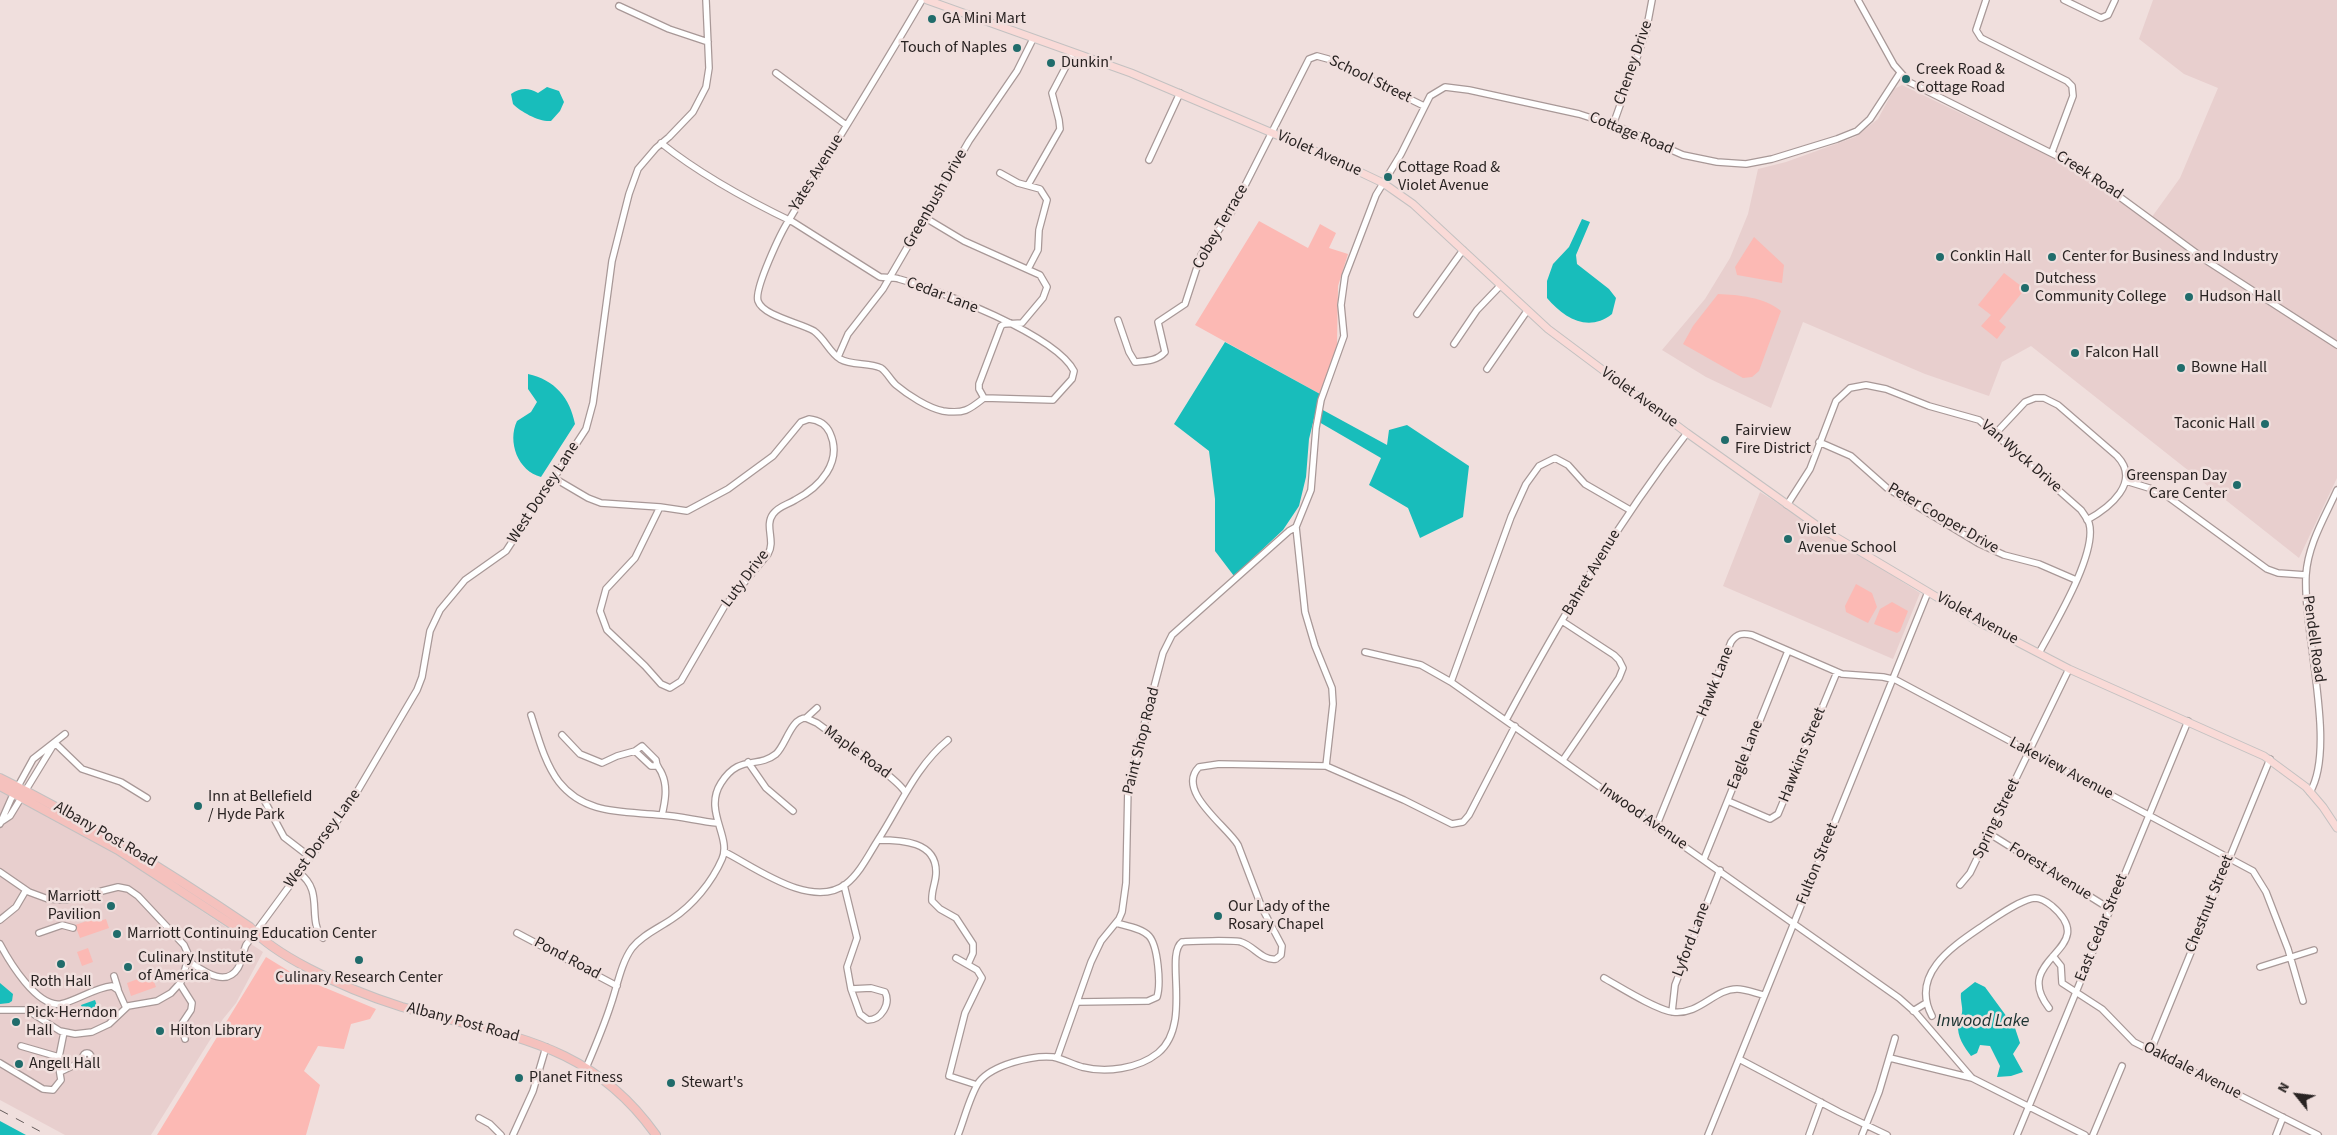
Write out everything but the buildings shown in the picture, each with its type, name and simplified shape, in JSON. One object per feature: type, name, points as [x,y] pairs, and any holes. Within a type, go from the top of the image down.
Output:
[{"type":"highway","name":"Albany Post Road","points":[[0,778],[19,792]]},
{"type":"highway","name":"Albany Post Road","points":[[0,786],[19,792],[90,825],[152,862],[250,927],[254,934],[304,966],[362,993],[408,1008],[517,1036],[546,1046],[586,1068],[625,1099],[656,1135]]},
{"type":"main road","name":"Violet Avenue","points":[[927,0],[1131,73],[1349,166],[1383,183],[1413,204],[1527,311],[1576,351],[1786,505],[1819,527],[1928,592],[2070,669],[2270,759],[2310,792],[2337,828]]},
{"type":"street","name":"West Dorsey Lane","points":[[188,961],[211,975],[221,977],[231,974],[238,968],[245,948],[254,934],[351,802],[417,690],[422,677],[430,632],[440,610],[465,580],[506,550],[576,445],[589,421],[612,261],[622,217],[638,169],[661,143],[693,112],[706,87],[709,68],[706,0]]},
{"type":"street","name":"Yates Avenue","points":[[661,143],[704,174],[789,220],[922,0]]},
{"type":"street","name":"Cheney Drive","points":[[1613,125],[1646,32],[1652,0]]},
{"type":"street","name":"Creek Road","points":[[1858,0],[1900,73],[1910,82],[1929,94],[2052,152],[2087,171],[2207,261],[2337,345]]},
{"type":"street","points":[[1986,0],[1976,30],[1981,38],[2067,81],[2072,86],[2073,96],[2052,152]]},
{"type":"street","points":[[2064,0],[2101,18],[2108,15],[2115,0]]},
{"type":"street","points":[[619,6],[669,29],[708,42]]},
{"type":"street","name":"Greenbush Drive","points":[[838,357],[848,334],[890,278],[969,141],[1017,71],[1033,39]]},
{"type":"street","points":[[1028,185],[1060,129],[1052,93],[1073,53]]},
{"type":"street","name":"School Street","points":[[1272,133],[1305,64],[1312,57],[1328,59],[1424,106]]},
{"type":"street","points":[[776,73],[846,126]]},
{"type":"street","name":"Cottage Road","points":[[1296,527],[1311,490],[1316,428],[1321,400],[1344,336],[1342,285],[1376,195],[1405,146],[1424,106],[1435,91],[1452,87],[1579,114],[1613,125],[1684,155],[1729,164],[1757,163],[1829,142],[1857,131],[1870,119],[1900,73]]},
{"type":"street","points":[[1149,160],[1180,93]]},
{"type":"street","name":"Cobey Terrace","points":[[1118,320],[1129,352],[1135,362],[1151,360],[1162,355],[1165,350],[1158,322],[1185,304],[1201,255],[1231,214],[1272,133]]},
{"type":"street","points":[[1000,173],[1018,183],[1044,192],[1047,204],[1039,230],[1038,250],[1028,269]]},
{"type":"street","points":[[789,220],[766,267],[758,291],[759,304],[816,332],[838,357],[849,362],[881,369],[895,384],[938,410],[962,412],[971,410],[984,398],[979,389],[979,384],[1001,326],[1004,324],[1014,325],[1022,323],[1047,293],[1048,287],[1044,279],[1028,269],[964,241],[924,217]]},
{"type":"street","name":"Cedar Lane","points":[[789,220],[880,276],[926,288],[1014,325],[1052,349],[1070,364],[1074,374],[1057,397],[1049,401],[984,398]]},
{"type":"street","points":[[1417,314],[1463,250]]},
{"type":"street","points":[[1454,344],[1477,310],[1500,286]]},
{"type":"street","points":[[1487,369],[1527,311]]},
{"type":"street","name":"Van Wyck Drive","points":[[1786,505],[1805,479],[1836,401],[1850,388],[1866,385],[1886,390],[1929,406],[1973,417],[2081,510],[2087,520]]},
{"type":"street","points":[[1994,434],[2025,402],[2036,398],[2048,399],[2058,405],[2117,456],[2124,467],[2126,481],[2123,490],[2114,501],[2087,520],[2089,524],[2089,547],[2076,580],[2040,653]]},
{"type":"street","name":"Luty Drive","points":[[554,478],[588,498],[601,503],[660,507],[686,511],[728,489],[773,456],[805,420],[818,420],[830,432],[834,458],[832,465],[818,484],[796,500],[776,510],[771,517],[770,550],[724,607],[681,681],[670,688],[657,682],[645,666],[607,630],[600,611],[606,588],[636,558],[660,507]]},
{"type":"street","name":"Bahret Avenue","points":[[1506,720],[1562,621],[1630,510],[1654,475],[1687,433]]},
{"type":"street","name":"Peter Cooper Drive","points":[[1819,442],[1851,456],[1895,493],[1978,543],[2004,555],[2039,564],[2076,580]]},
{"type":"street","points":[[1452,682],[1511,517],[1526,484],[1539,466],[1555,458],[1563,461],[1585,484],[1630,510]]},
{"type":"street","points":[[2126,481],[2167,496],[2267,569],[2278,573],[2306,575]]},
{"type":"street","name":"Pendell Road","points":[[2310,792],[2318,779],[2321,768],[2323,723],[2307,607],[2306,575],[2311,549],[2337,490]]},
{"type":"street","points":[[1296,527],[1300,553],[1301,593],[1305,612],[1315,646],[1332,688],[1333,704],[1326,766]]},
{"type":"street","name":"Paint Shop Road","points":[[1057,1058],[1099,946],[1122,912],[1126,889],[1128,786],[1163,653],[1172,635],[1289,531],[1296,527]]},
{"type":"street","name":"Fulton Street","points":[[1708,1135],[1763,995],[1928,592]]},
{"type":"street","points":[[1562,621],[1614,655],[1620,660],[1623,668],[1619,678],[1563,760]]},
{"type":"street","name":"Hawk Lane","points":[[1656,827],[1734,637],[1741,634],[1752,635],[1837,672],[1855,676],[1893,679]]},
{"type":"street","name":"Eagle Lane","points":[[1704,859],[1788,651]]},
{"type":"street","name":"Inwood Avenue","points":[[1365,652],[1421,666],[1452,682],[1515,726],[1656,827],[1720,870],[1908,1006],[1972,1078]]},
{"type":"street","name":"Spring Street","points":[[1960,885],[1970,873],[1990,834],[2070,669]]},
{"type":"street","name":"Hawkins Street","points":[[1728,801],[1770,819],[1778,814],[1837,672]]},
{"type":"street","name":"Lakeview Avenue","points":[[1893,679],[2228,859],[2254,871],[2263,884],[2303,1001]]},
{"type":"street","points":[[586,1068],[634,946],[683,912],[710,881],[725,852],[717,823],[714,798],[720,783],[732,769],[748,762],[774,756],[781,749],[796,723],[802,718],[806,718],[817,708]]},
{"type":"street","points":[[531,716],[555,777],[577,800],[604,810],[662,815],[717,823]]},
{"type":"street","name":"Maple Road","points":[[806,718],[817,723],[885,773],[900,785],[905,792]]},
{"type":"street","name":"East Cedar Street","points":[[2018,1135],[2188,721]]},
{"type":"street","points":[[958,1135],[977,1085],[989,1072],[1002,1066],[1033,1058],[1057,1058],[1086,1068],[1109,1069],[1138,1063],[1160,1051],[1170,1038],[1174,1024],[1178,995],[1175,955],[1178,946],[1182,942],[1234,940],[1247,944],[1266,958],[1273,959],[1279,957],[1282,952],[1282,946],[1262,908],[1240,849],[1232,836],[1203,806],[1196,789],[1194,775],[1199,767],[1209,764],[1326,766],[1404,800],[1446,822],[1458,824],[1466,821],[1470,815],[1507,738],[1515,726]]},
{"type":"street","points":[[1,823],[10,816],[19,792],[54,744],[65,734]]},
{"type":"street","points":[[562,736],[580,754],[602,763],[635,751],[642,746],[656,760],[656,766],[662,774],[666,790],[662,815]]},
{"type":"street","points":[[725,852],[778,881],[798,889],[821,891],[844,885],[862,864],[898,809],[905,792],[933,752],[948,740]]},
{"type":"street","points":[[54,744],[82,769],[121,782],[146,798]]},
{"type":"street","name":"Chestnut Street","points":[[2151,1050],[2270,759]]},
{"type":"street","points":[[748,762],[766,788],[793,811]]},
{"type":"street","points":[[263,798],[284,837],[310,858]]},
{"type":"street","name":"Forest Avenue","points":[[1990,834],[2110,909]]},
{"type":"street","points":[[878,840],[914,842],[927,850],[933,859],[936,874],[932,900],[940,909],[956,918],[973,944],[968,964]]},
{"type":"street","name":"Lyford Lane","points":[[1672,1012],[1675,985],[1720,870]]},
{"type":"street","points":[[0,872],[26,890],[44,898],[65,900],[113,888],[128,889],[138,896],[185,947],[188,961],[180,984],[163,998],[126,1008],[115,1020],[100,1029],[80,1034],[64,1032],[49,1025],[30,1010],[0,1010]]},
{"type":"street","points":[[299,873],[308,880],[312,888],[318,930],[323,938]]},
{"type":"street","points":[[844,885],[857,938],[847,967],[851,989],[861,1016],[868,1020],[874,1020],[880,1016],[887,1000],[885,992],[878,988],[851,989]]},
{"type":"street","points":[[0,920],[18,904],[26,890]]},
{"type":"street","points":[[1932,1016],[1926,1003],[1926,988],[1931,974],[1947,951],[1998,915],[2033,898],[2050,904],[2066,921],[2068,936],[2043,969],[2038,982],[2039,994],[2049,1008]]},
{"type":"street","points":[[1078,1002],[1148,1001],[1157,997],[1159,978],[1152,940],[1144,933],[1116,922]]},
{"type":"street","points":[[39,933],[62,925],[73,928]]},
{"type":"street","name":"Pond Road","points":[[517,933],[617,986]]},
{"type":"street","points":[[0,944],[19,977],[41,996],[60,1004],[115,984],[114,977],[126,1008]]},
{"type":"street","points":[[2260,967],[2314,950]]},
{"type":"street","name":"Oakdale Avenue","points":[[2053,956],[2061,966],[2062,983],[2102,1009],[2131,1040],[2318,1135]]},
{"type":"street","points":[[956,958],[980,972],[982,980],[964,1013],[949,1076],[977,1085]]},
{"type":"street","points":[[1604,978],[1644,1000],[1672,1012],[1698,1008],[1722,993],[1736,989],[1763,995]]},
{"type":"street","points":[[180,984],[192,1003],[190,1012],[180,1025],[185,1039]]},
{"type":"street","points":[[110,986],[118,991]]},
{"type":"street","points":[[1913,1011],[1926,1003]]},
{"type":"street","points":[[0,1063],[48,1090],[55,1089],[61,1079],[59,1057],[64,1032]]},
{"type":"street","points":[[1862,1135],[1890,1058],[1895,1038]]},
{"type":"street","points":[[21,1046],[59,1057]]},
{"type":"street","points":[[513,1135],[534,1091],[546,1046]]},
{"type":"street","points":[[1890,1058],[1972,1078],[2085,1135]]},
{"type":"street","points":[[1739,1059],[1887,1135]]},
{"type":"street","points":[[60,1072],[85,1060]]},
{"type":"street","points":[[2093,1135],[2122,1066]]},
{"type":"street","points":[[1809,1135],[1821,1102]]},
{"type":"street","points":[[2276,1135],[2283,1117]]},
{"type":"street","points":[[479,1118],[490,1124],[500,1135]]},
{"type":"shaded area","name":"Dutchess Community College","points":[[2153,0],[2337,0],[2337,478],[2299,558],[2031,346],[2002,362],[1989,396],[1925,374],[1803,322],[1771,408],[1706,377],[1662,350],[1705,299],[1730,258],[1748,214],[1758,169],[1786,162],[1855,137],[1878,119],[1894,89],[1902,85],[2079,170],[2149,221],[2180,178],[2218,88],[2184,74],[2139,39]]},
{"type":"shaded area","points":[[1259,221],[1308,248],[1320,224],[1336,233],[1329,248],[1348,254],[1338,286],[1337,346],[1320,394],[1195,325]]},
{"type":"shaded area","points":[[1754,237],[1784,265],[1782,283],[1737,275],[1735,267]]},
{"type":"shaded area","points":[[2004,273],[2025,289],[1999,321],[2006,327],[1997,339],[1981,326],[1991,315],[1978,305]]},
{"type":"shaded area","points":[[1718,294],[1743,296],[1759,300],[1781,311],[1759,371],[1752,377],[1743,378],[1683,344],[1693,326]]},
{"type":"shaded area","name":"Violet Avenue School","points":[[1760,492],[1920,593],[1893,659],[1723,586]]},
{"type":"shaded area","points":[[1856,584],[1872,593],[1877,607],[1868,623],[1846,612],[1845,606]]},
{"type":"shaded area","points":[[1892,602],[1908,611],[1900,631],[1897,633],[1874,624],[1880,609]]},
{"type":"shaded area","name":"Culinary Institute of America","points":[[0,791],[117,854],[263,952],[236,1003],[223,1019],[151,1135],[65,1135],[0,1100]]},
{"type":"shaded area","points":[[96,914],[99,921],[106,919],[109,928],[80,938],[75,925],[90,920],[89,917]]},
{"type":"shaded area","points":[[88,948],[93,962],[82,966],[77,952]]},
{"type":"shaded area","points":[[266,957],[297,976],[376,1009],[370,1019],[351,1024],[344,1049],[318,1046],[304,1071],[320,1085],[306,1135],[157,1135]]},
{"type":"shaded area","points":[[151,974],[156,987],[131,996],[127,983]]},
{"type":"water","points":[[547,87],[559,91],[564,102],[560,111],[551,121],[530,116],[513,104],[511,94],[514,92],[527,89],[538,93]]},
{"type":"water","points":[[1582,219],[1590,222],[1576,255],[1577,264],[1609,289],[1616,298],[1612,314],[1603,320],[1585,323],[1577,321],[1561,312],[1547,298],[1547,281],[1553,264],[1569,247]]},
{"type":"water","points":[[1225,342],[1320,394],[1309,439],[1306,477],[1299,506],[1283,530],[1234,576],[1215,551],[1215,499],[1209,451],[1174,424]]},
{"type":"water","points":[[528,374],[546,381],[560,392],[569,406],[575,424],[541,477],[526,469],[517,455],[514,446],[514,429],[517,421],[531,412],[537,402],[528,389]]},
{"type":"water","points":[[1321,409],[1387,445],[1389,430],[1407,425],[1469,466],[1463,517],[1420,538],[1408,508],[1369,485],[1381,458],[1319,422]]},
{"type":"water","name":"Inwood Lake","points":[[1975,982],[1985,987],[2015,1028],[2020,1043],[2013,1054],[2023,1072],[2011,1076],[1997,1077],[2000,1066],[1990,1046],[1980,1045],[1977,1053],[1971,1056],[1964,1045],[1958,1029],[1962,1014],[1961,993]]},
{"type":"water","points":[[0,983],[13,994],[12,1001],[9,1003],[0,1004]]},
{"type":"water","points":[[95,1000],[99,1012],[86,1017],[81,1005]]},
{"type":"water","points":[[0,1121],[26,1135],[0,1135]]},
{"type":"railway","points":[[0,1110],[47,1135]]},
{"type":"place","name":"GA Mini Mart","points":[[932,19]]},
{"type":"place","name":"Touch of Naples","points":[[1017,48]]},
{"type":"place","name":"Dunkin'","points":[[1051,63]]},
{"type":"place","name":"Creek Road & Cottage Road","points":[[1906,79]]},
{"type":"place","name":"Cottage Road & Violet Avenue","points":[[1388,177]]},
{"type":"place","name":"Conklin Hall","points":[[1940,257]]},
{"type":"place","name":"Center for Business and Industry","points":[[2052,257]]},
{"type":"place","name":"Dutchess Community College","points":[[2025,288]]},
{"type":"place","name":"Hudson Hall","points":[[2189,297]]},
{"type":"place","name":"Falcon Hall","points":[[2075,353]]},
{"type":"place","name":"Bowne Hall","points":[[2181,368]]},
{"type":"place","name":"Taconic Hall","points":[[2265,424]]},
{"type":"place","name":"Fairview Fire District","points":[[1725,440]]},
{"type":"place","name":"Greenspan Day Care Center","points":[[2237,485]]},
{"type":"place","name":"Violet Avenue School","points":[[1788,539]]},
{"type":"place","name":"Inn at Bellefield / Hyde Park","points":[[198,806]]},
{"type":"place","name":"Marriott Pavilion","points":[[111,906]]},
{"type":"place","name":"Our Lady of the Rosary Chapel","points":[[1218,916]]},
{"type":"place","name":"Marriott Continuing Education Center","points":[[117,934]]},
{"type":"place","name":"Culinary Research Center","points":[[359,960]]},
{"type":"place","name":"Roth Hall","points":[[61,964]]},
{"type":"place","name":"Culinary Institute of America","points":[[128,967]]},
{"type":"place","name":"Pick-Herndon Hall","points":[[16,1022]]},
{"type":"place","name":"Hilton Library","points":[[160,1031]]},
{"type":"place","name":"Angell Hall","points":[[19,1064]]},
{"type":"place","name":"Planet Fitness","points":[[519,1078]]},
{"type":"place","name":"Stewart's","points":[[671,1083]]}]
